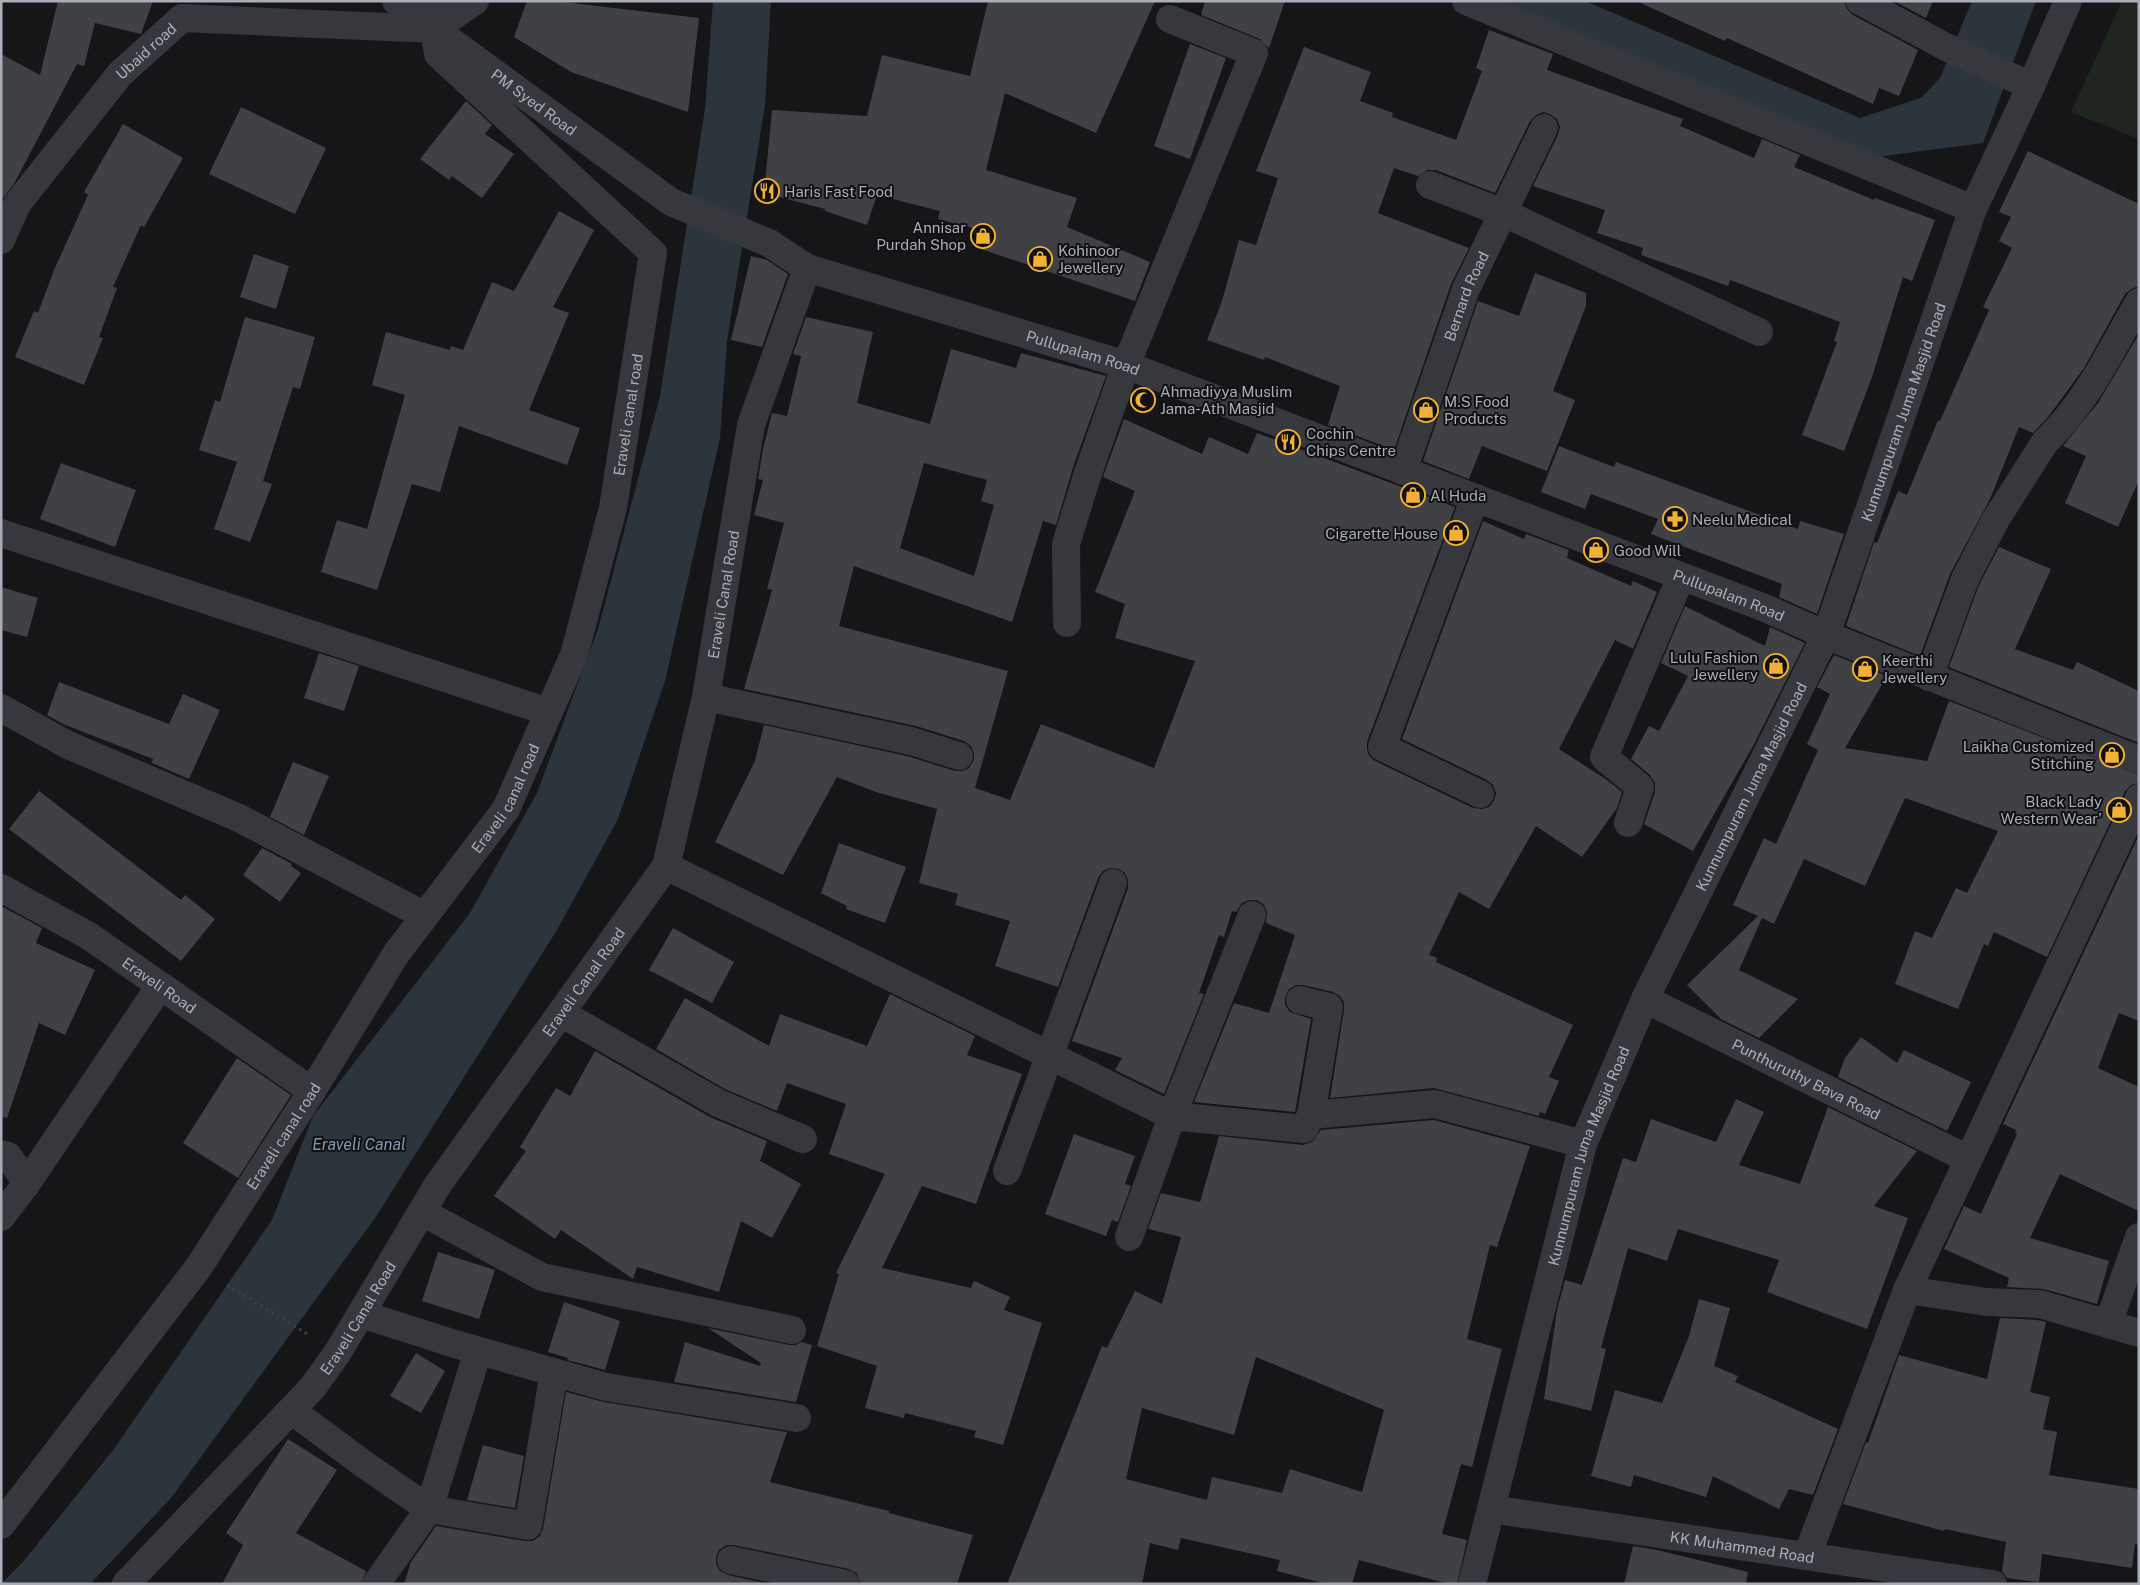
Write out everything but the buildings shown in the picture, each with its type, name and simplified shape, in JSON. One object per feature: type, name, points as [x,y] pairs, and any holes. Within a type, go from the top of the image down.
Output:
[{"type":"street","name":"PM Syed Road","points":[[396,1],[671,202]]},
{"type":"street","points":[[434,29],[437,1]]},
{"type":"street","points":[[434,29],[475,1]]},
{"type":"street","points":[[1466,1],[1973,210]]},
{"type":"street","points":[[1860,1],[1946,47],[2023,82]]},
{"type":"street","name":"Kunnumpuram Juma Masjid Road","points":[[1472,1584],[1583,1144],[1645,999],[1826,635],[1973,210],[2023,82],[2068,1]]},
{"type":"street","name":"Ubaid road","points":[[1,240],[17,204],[120,74],[182,18],[434,29]]},
{"type":"street","points":[[1067,623],[1066,544],[1088,473],[1126,364],[1254,53],[1170,19]]},
{"type":"street","name":"Eraveli canal road","points":[[1,1526],[198,1268],[312,1091],[396,954],[506,809],[574,655],[613,508],[653,253],[438,54],[434,29]]},
{"type":"street","name":"Bernard Road","points":[[1403,470],[1466,289],[1544,128]]},
{"type":"street","points":[[1430,185],[1504,213],[1759,332]]},
{"type":"street","name":"Pullupalam Road","points":[[671,202],[769,243],[807,268],[1126,364],[1765,608],[1826,635],[2139,760]]},
{"type":"street","name":"Eraveli Canal Road","points":[[126,1584],[314,1387],[338,1352],[437,1186],[666,866],[706,697],[751,425],[807,268]]},
{"type":"street","points":[[1929,676],[1965,578],[1996,519],[2045,442],[2054,434],[2091,386],[2139,302]]},
{"type":"street","points":[[1475,498],[1382,747],[1480,794]]},
{"type":"street","points":[[1,533],[549,712]]},
{"type":"street","points":[[1628,823],[1640,786],[1604,757],[1681,577]]},
{"type":"street","points":[[706,697],[911,741],[959,756]]},
{"type":"street","points":[[1,708],[68,745],[239,818],[425,916]]},
{"type":"street","points":[[1807,1556],[1908,1290],[2139,798]]},
{"type":"street","points":[[666,866],[1172,1116],[1304,1129],[1311,1115],[1329,1008],[1300,1000]]},
{"type":"street","points":[[1007,1170],[1112,883]]},
{"type":"street","name":"Eraveli Road","points":[[1,888],[89,936],[312,1091]]},
{"type":"street","points":[[1129,1237],[1172,1116],[1252,915]]},
{"type":"street","points":[[1,1217],[27,1183],[160,986]]},
{"type":"street","name":"Punthuruthy Bava Road","points":[[1645,999],[1968,1159]]},
{"type":"street","points":[[560,1012],[718,1103],[803,1139]]},
{"type":"street","points":[[1311,1115],[1435,1104],[1583,1144]]},
{"type":"street","points":[[1,1154],[8,1156],[27,1183]]},
{"type":"street","points":[[422,1212],[542,1277],[792,1330]]},
{"type":"street","points":[[2108,1324],[2139,1236]]},
{"type":"street","points":[[1908,1290],[1987,1302],[2040,1304],[2139,1333]]},
{"type":"street","points":[[361,1314],[478,1351],[606,1387],[797,1418]]},
{"type":"street","points":[[376,1584],[429,1509],[478,1351]]},
{"type":"street","points":[[291,1410],[365,1465],[429,1509],[528,1526],[554,1372]]},
{"type":"street","name":"KK Muhammed Road","points":[[1491,1509],[1993,1584]]},
{"type":"street","points":[[731,1560],[846,1584]]},
{"type":"path","points":[[198,1268],[338,1352]]},
{"type":"shaded area","points":[[2122,1],[2139,1],[2139,139],[2071,112]]},
{"type":"water","name":"Eraveli Canal","points":[[713,1],[771,1],[765,105],[727,341],[720,438],[665,681],[618,819],[557,930],[375,1218],[171,1498],[90,1584],[1,1584],[22,1563],[114,1449],[272,1220],[313,1116],[470,913],[537,793],[598,629],[660,396],[705,109]]},
{"type":"water","points":[[1485,1],[1585,1],[1860,118],[1921,98],[1940,78],[1972,1],[2036,1],[1983,143],[1876,157]]},
{"type":"place","name":"Haris Fast Food","points":[[767,191]]},
{"type":"place","name":"Annisar Purdah Shop","points":[[983,236]]},
{"type":"place","name":"Kohinoor Jewellery","points":[[1040,259]]},
{"type":"place","name":"Ahmadiyya Muslim Jama-Ath Masjid","points":[[1143,400]]},
{"type":"place","name":"M.S Food Products","points":[[1426,410]]},
{"type":"place","name":"Cochin Chips Centre","points":[[1288,442]]},
{"type":"place","name":"Al Huda","points":[[1413,495]]},
{"type":"place","name":"Neelu Medical","points":[[1675,519]]},
{"type":"place","name":"Cigarette House","points":[[1456,533]]},
{"type":"place","name":"Good Will","points":[[1596,550]]},
{"type":"place","name":"Lulu Fashion Jewellery","points":[[1776,666]]},
{"type":"place","name":"Keerthi Jewellery","points":[[1865,669]]},
{"type":"place","name":"Laikha Customized Stitching","points":[[2112,755]]},
{"type":"place","name":"Black Lady Western Wear'","points":[[2119,810]]}]
